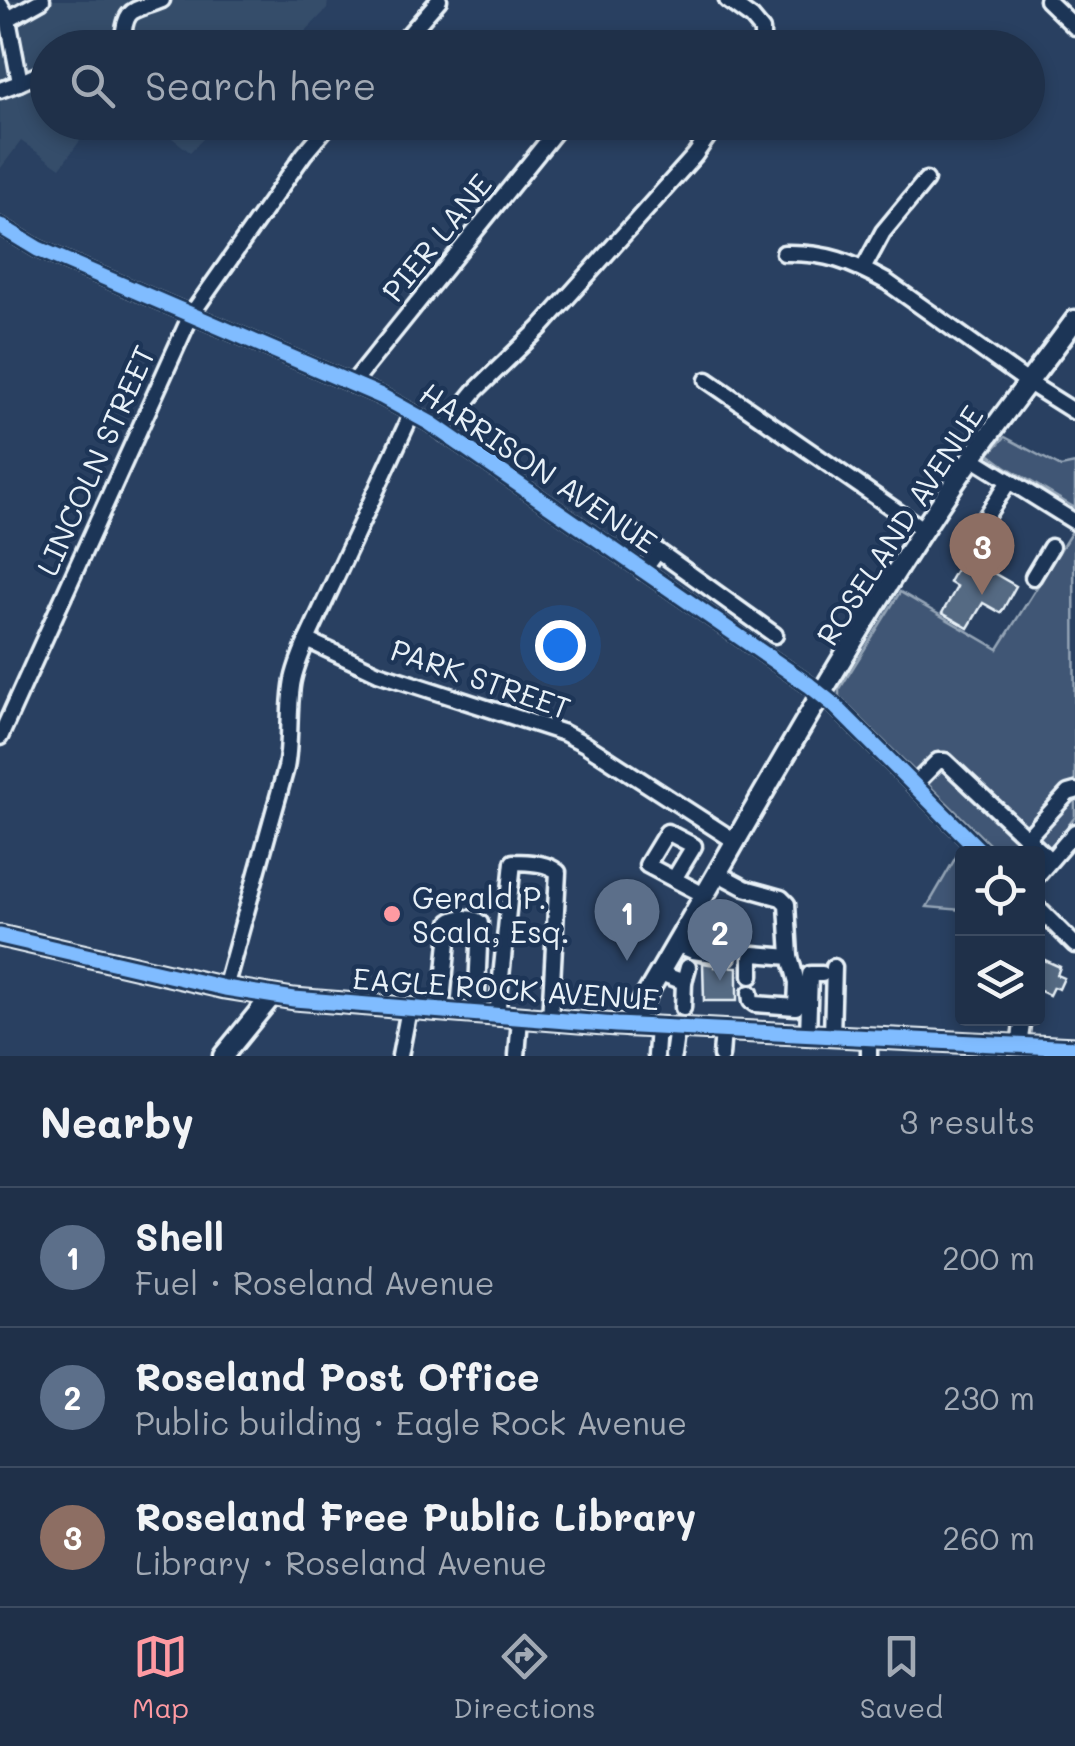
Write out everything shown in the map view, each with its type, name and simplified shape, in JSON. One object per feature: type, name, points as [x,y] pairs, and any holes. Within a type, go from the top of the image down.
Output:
[{"type":"main road","name":"ROSELAND AVENUE","points":[[628,1026],[821,694],[924,530],[972,458],[1075,320]]},
{"type":"main road","name":"EAGLE ROCK AVENUE","points":[[0,936],[270,997],[628,1026],[832,1036],[869,1047],[1075,1048]]},
{"type":"main road","points":[[224,1056],[270,997]]},
{"type":"street","points":[[8,19],[42,0]]},
{"type":"street","points":[[124,30],[128,14],[162,0]]},
{"type":"street","points":[[413,30],[439,0]]},
{"type":"street","points":[[726,0],[762,30]]},
{"type":"street","points":[[1047,0],[1075,27]]},
{"type":"street","points":[[0,5],[8,19],[19,83]]},
{"type":"street","points":[[0,90],[30,78]]},
{"type":"street","name":"LINCOLN STREET","points":[[0,736],[191,315],[316,140]]},
{"type":"street","name":"PIER LANE","points":[[352,384],[549,140]]},
{"type":"street","points":[[445,434],[448,424],[475,391],[540,328],[706,140]]},
{"type":"street","points":[[863,269],[883,232],[926,180]]},
{"type":"street","name":"HARRISON AVENUE","points":[[0,226],[38,249],[412,413],[821,694],[975,846]]},
{"type":"street","points":[[784,253],[821,254],[887,282],[1075,412]]},
{"type":"street","points":[[707,380],[924,530]]},
{"type":"street","points":[[225,988],[286,768],[294,673],[412,413]]},
{"type":"street","points":[[972,458],[1075,522]]},
{"type":"street","points":[[971,540],[1009,482]]},
{"type":"street","points":[[623,526],[775,635]]},
{"type":"street","points":[[1033,577],[1050,547]]},
{"type":"street","points":[[643,571],[658,551]]},
{"type":"street","name":"PARK STREET","points":[[307,640],[378,673],[564,734],[735,841]]},
{"type":"street","points":[[914,785],[938,761],[945,761],[1050,860]]},
{"type":"street","points":[[1026,839],[1068,793],[1075,792]]},
{"type":"street","points":[[1045,866],[1075,832]]},
{"type":"street","points":[[497,1016],[513,862],[536,863],[550,865],[558,872],[550,1020]]},
{"type":"street","points":[[717,873],[745,888],[781,898],[787,904],[790,957],[798,982],[800,1034]]},
{"type":"street","points":[[674,879],[704,895]]},
{"type":"street","points":[[1045,915],[1075,944]]},
{"type":"street","points":[[441,1012],[450,922],[458,918],[480,923],[476,1014]]},
{"type":"street","points":[[676,944],[728,956]]},
{"type":"street","points":[[751,976],[754,954],[790,957]]},
{"type":"street","points":[[800,1034],[810,974],[828,970],[832,1036]]},
{"type":"street","points":[[660,972],[686,974],[683,1008]]},
{"type":"street","points":[[750,993],[750,1001],[755,1004],[796,1008]]},
{"type":"street","points":[[400,1056],[409,1009]]},
{"type":"street","points":[[518,1056],[520,1018]]},
{"type":"street","points":[[1020,1045],[1022,1026]]},
{"type":"street","points":[[656,1056],[658,1027]]},
{"type":"street","points":[[672,1056],[677,1028]]},
{"type":"street","points":[[721,1056],[722,1030]]},
{"type":"shaded area","points":[[0,0],[328,0],[327,9],[307,30],[30,30],[30,140],[81,140],[60,168],[21,141],[0,169]]},
{"type":"shaded area","points":[[175,140],[202,140],[190,152]]},
{"type":"shaded area","points":[[1005,437],[1061,467],[1075,464],[1075,508],[989,454]]},
{"type":"shaded area","points":[[1074,528],[1075,817],[1045,854],[1045,846],[991,846],[839,697],[839,690],[900,592],[998,649]]},
{"type":"shaded area","points":[[955,859],[955,909],[927,907]]},
{"type":"building","points":[[964,556],[1016,586],[1001,613],[983,603],[968,628],[942,613],[957,587],[949,582]]},
{"type":"building","points":[[1045,960],[1060,967],[1057,975],[1064,978],[1059,989],[1053,987],[1049,995],[1045,993]]},
{"type":"building","points":[[703,963],[737,967],[737,1001],[704,1001]]},
{"type":"cycle path","points":[[0,226],[38,249],[381,396],[430,423],[809,685],[834,705],[975,846]]},
{"type":"cycle path","points":[[0,936],[225,988],[294,999],[616,1025],[1075,1048]]},
{"type":"place","name":"Roseland Free Public Library","points":[[982,595]]},
{"type":"place","name":"Gerald P. Scala, Esq.","points":[[392,914]]},
{"type":"place","name":"Shell","points":[[627,961]]},
{"type":"place","name":"Roseland Post Office","points":[[720,981]]}]
